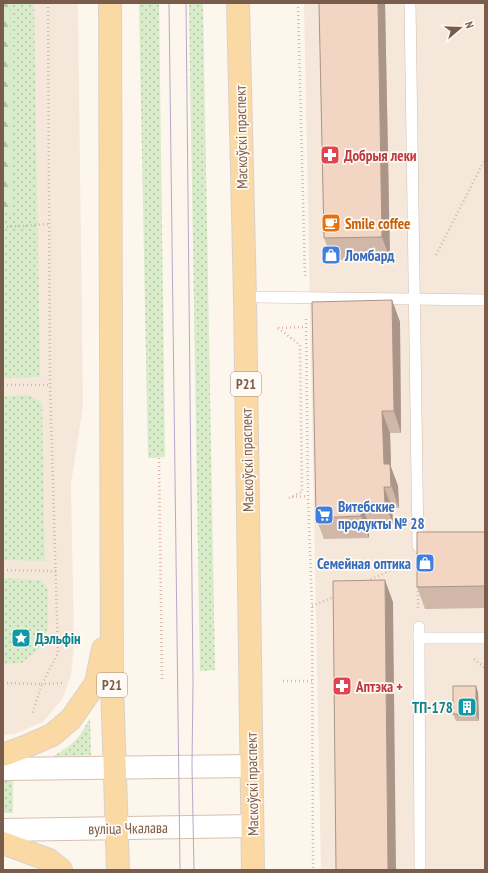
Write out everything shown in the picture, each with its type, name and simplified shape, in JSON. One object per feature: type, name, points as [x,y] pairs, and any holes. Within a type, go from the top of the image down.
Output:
[{"type":"main road","name":"Р21","points":[[110,3],[112,602],[118,870]]},
{"type":"main road","name":"Маскоўскі праспект","points":[[238,3],[245,297],[253,870]]},
{"type":"main road","points":[[3,755],[52,734],[71,719],[84,702],[96,683],[112,602]]},
{"type":"main road","points":[[3,769],[251,766]]},
{"type":"main road","name":"вуліца Чкалава","points":[[3,830],[252,826]]},
{"type":"main road","points":[[3,843],[49,860],[61,870]]},
{"type":"lane","points":[[410,3],[418,558]]},
{"type":"lane","points":[[245,297],[485,300]]},
{"type":"lane","points":[[419,627],[420,870]]},
{"type":"lane","points":[[419,638],[485,638]]},
{"type":"path","points":[[30,722],[42,684],[58,653],[50,385],[48,3]]},
{"type":"path","points":[[434,258],[485,160]]},
{"type":"path","points":[[3,226],[49,224]]},
{"type":"path","points":[[306,327],[278,328],[300,345],[302,492],[289,498],[308,496]]},
{"type":"path","points":[[3,385],[50,385]]},
{"type":"path","points":[[159,458],[162,682]]},
{"type":"path","points":[[362,584],[418,558],[419,627]]},
{"type":"path","points":[[3,570],[56,572]]},
{"type":"path","points":[[313,870],[312,606],[340,594]]},
{"type":"path","points":[[448,638],[485,668]]},
{"type":"path","points":[[283,681],[312,681]]},
{"type":"path","points":[[3,683],[64,684]]},
{"type":"shaded area","points":[[3,3],[78,3],[83,406],[71,484],[74,646],[71,675],[62,699],[43,722],[15,734],[3,735]]},
{"type":"shaded area","points":[[304,3],[485,3],[485,870],[321,870]]},
{"type":"green space","points":[[3,3],[34,3],[40,377],[3,378]]},
{"type":"green space","points":[[3,3],[10,3],[12,211],[3,212]]},
{"type":"green space","points":[[139,3],[159,3],[165,457],[148,458]]},
{"type":"green space","points":[[189,3],[203,3],[215,670],[200,671]]},
{"type":"green space","points":[[29,395],[42,403],[45,561],[3,560],[3,396]]},
{"type":"green space","points":[[3,578],[41,580],[48,589],[48,627],[41,647],[22,663],[3,664]]},
{"type":"green space","points":[[90,718],[91,755],[52,757],[66,749],[75,741]]},
{"type":"green space","points":[[3,781],[13,781],[13,813],[3,813]]},
{"type":"building","points":[[319,3],[378,3],[382,237],[324,238]]},
{"type":"building","points":[[392,300],[394,411],[382,411],[384,464],[390,464],[391,487],[384,487],[385,503],[361,503],[361,516],[316,518],[312,302]]},
{"type":"building","points":[[417,532],[485,532],[485,586],[417,587]]},
{"type":"building","points":[[385,580],[388,870],[336,870],[333,581]]},
{"type":"building","name":"ТП-178","points":[[453,686],[476,686],[476,714],[453,714]]},
{"type":"tram line","points":[[169,3],[180,870]]},
{"type":"tram line","points":[[186,3],[194,870]]},
{"type":"place","name":"Добрыя леки","points":[[330,155]]},
{"type":"place","name":"Smile coffee","points":[[331,223]]},
{"type":"place","name":"Ломбард","points":[[331,255]]},
{"type":"place","name":"Витебские продукты № 28","points":[[324,515]]},
{"type":"place","name":"Семейная оптика","points":[[425,563]]},
{"type":"place","name":"Дэльфін","points":[[21,638]]},
{"type":"place","name":"Аптэка +","points":[[342,686]]},
{"type":"place","name":"ТП-178","points":[[467,707]]}]
